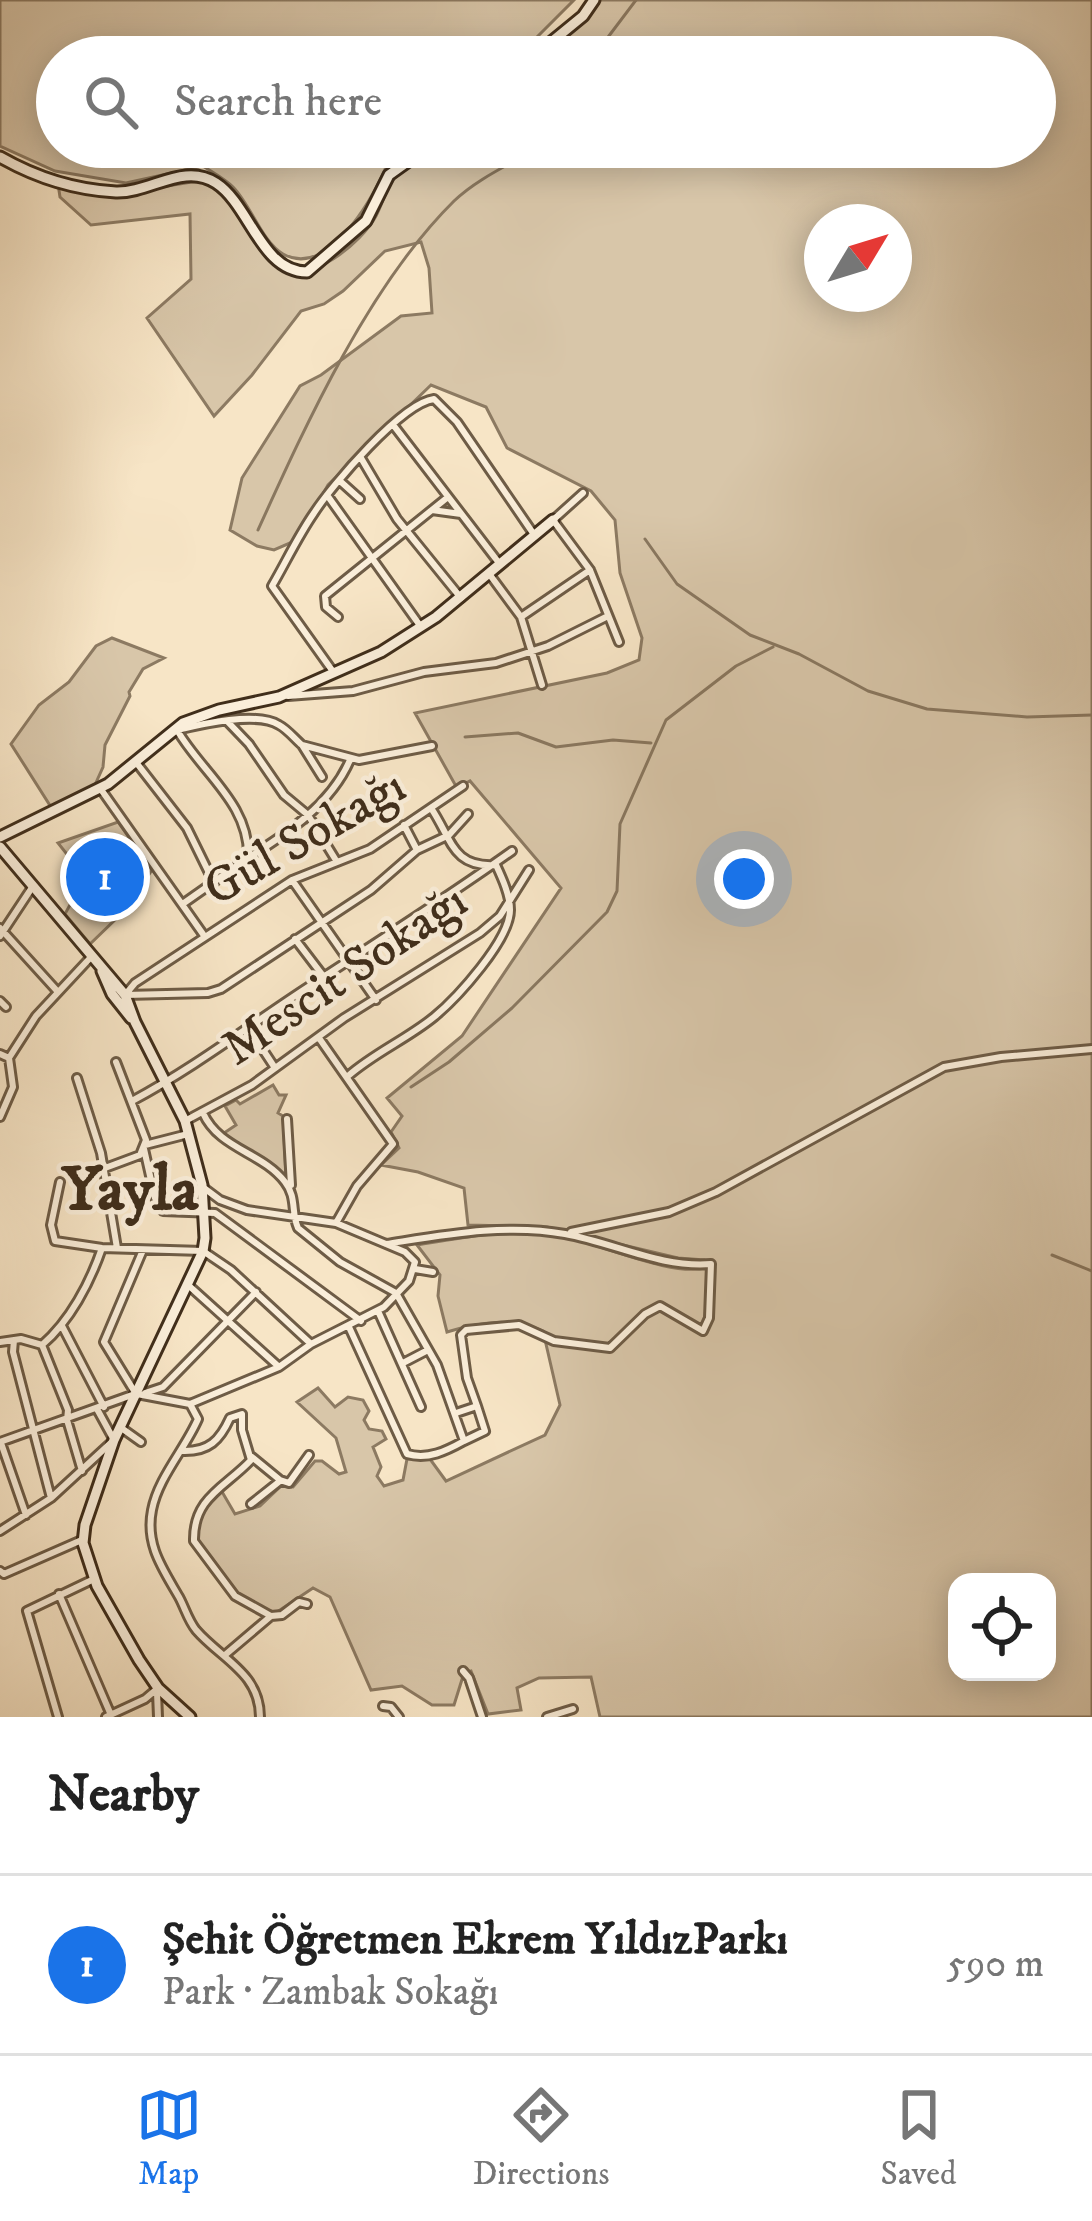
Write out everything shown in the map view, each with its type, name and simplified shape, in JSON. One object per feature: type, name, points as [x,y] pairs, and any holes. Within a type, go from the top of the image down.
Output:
[{"type":"main road","points":[[559,36],[594,0]]},
{"type":"main road","points":[[0,157],[50,180],[118,192],[183,175],[215,182],[277,260],[297,272],[307,272],[366,220],[389,175],[399,168]]},
{"type":"main road","points":[[0,837],[100,788],[176,729],[219,710],[279,698],[421,628],[553,520]]},
{"type":"main road","points":[[0,848],[125,995],[185,1121],[202,1185],[202,1251],[114,1440],[84,1539],[94,1579],[158,1688],[190,1717]]},
{"type":"main road","points":[[102,971],[135,1022]]},
{"type":"street","points":[[334,674],[272,586],[327,494],[393,425],[426,400],[434,399],[457,422],[535,536]]},
{"type":"street","points":[[393,425],[501,566]]},
{"type":"street","points":[[361,458],[397,519],[460,598]]},
{"type":"street","points":[[340,481],[360,499]]},
{"type":"street","points":[[583,493],[553,520],[590,570],[619,642]]},
{"type":"street","points":[[327,494],[421,628]]},
{"type":"street","points":[[338,617],[326,607],[325,596],[448,497]]},
{"type":"street","points":[[432,510],[461,514]]},
{"type":"street","points":[[520,617],[590,570]]},
{"type":"street","points":[[490,575],[520,617],[542,686]]},
{"type":"street","points":[[279,698],[353,691],[424,672],[496,663],[533,652],[608,616]]},
{"type":"street","points":[[227,721],[284,795],[308,815],[337,862]]},
{"type":"street","points":[[248,858],[245,831],[225,790],[193,757],[176,729],[227,721],[274,722],[302,745],[322,777]]},
{"type":"street","points":[[302,745],[350,760],[372,760],[432,746]]},
{"type":"street","points":[[184,903],[308,815],[335,788],[350,760]]},
{"type":"street","points":[[135,761],[187,827],[214,883]]},
{"type":"street","name":"Gül Sokağı","points":[[125,995],[135,983],[292,880],[370,849],[463,786]]},
{"type":"street","points":[[100,788],[205,938]]},
{"type":"street","points":[[430,808],[457,853],[470,865],[496,865]]},
{"type":"street","points":[[125,995],[208,993],[221,988],[371,890],[417,850],[448,835],[468,814]]},
{"type":"street","points":[[404,825],[417,850]]},
{"type":"street","points":[[132,1100],[166,1083],[512,851]]},
{"type":"street","points":[[348,1076],[448,1003],[496,947],[507,928],[508,901],[496,865]]},
{"type":"street","name":"Mescit Sokağı","points":[[185,1121],[275,1069],[480,933],[500,916],[529,870]]},
{"type":"street","points":[[292,880],[376,1000]]},
{"type":"street","points":[[33,886],[1,932],[58,992]]},
{"type":"street","points":[[295,939],[324,977]]},
{"type":"street","points":[[1,1111],[13,1087],[4,1056],[91,957]]},
{"type":"street","points":[[248,1027],[275,1069]]},
{"type":"street","points":[[319,1038],[393,1144],[357,1186],[336,1223]]},
{"type":"street","points":[[386,1244],[471,1232],[563,1234],[669,1212],[716,1192],[944,1067],[1092,1049]]},
{"type":"street","points":[[116,1062],[132,1100],[155,1198],[163,1211],[215,1213],[362,1321]]},
{"type":"street","points":[[77,1078],[105,1168],[117,1248]]},
{"type":"street","points":[[203,1113],[217,1136],[282,1178],[292,1195]]},
{"type":"street","points":[[287,1119],[298,1228],[340,1262],[396,1293],[428,1350],[464,1441]]},
{"type":"street","points":[[105,1168],[140,1155],[144,1147],[188,1134]]},
{"type":"street","points":[[60,1181],[52,1238],[63,1245],[202,1251],[256,1292],[311,1344]]},
{"type":"street","points":[[202,1185],[209,1194],[235,1206],[336,1223],[411,1256],[415,1269]]},
{"type":"street","points":[[349,1327],[407,1454],[424,1456],[485,1431],[467,1378],[462,1332],[519,1325],[554,1341],[610,1348],[660,1306],[703,1331],[709,1318],[711,1264],[682,1266],[563,1234]]},
{"type":"street","points":[[42,1345],[62,1326],[102,1248]]},
{"type":"street","points":[[143,1250],[104,1342],[136,1394],[190,1404],[278,1367],[311,1344],[362,1321],[378,1311],[415,1269]]},
{"type":"street","points":[[415,1269],[433,1272]]},
{"type":"street","points":[[188,1284],[278,1367]]},
{"type":"street","points":[[26,1515],[0,1441],[163,1387],[256,1292]]},
{"type":"street","points":[[378,1311],[422,1407]]},
{"type":"street","points":[[0,1531],[51,1498],[114,1440],[62,1326]]},
{"type":"street","points":[[14,1340],[51,1498]]},
{"type":"street","points":[[0,1342],[42,1345]]},
{"type":"street","points":[[42,1345],[68,1410],[82,1471]]},
{"type":"street","points":[[403,1363],[428,1350]]},
{"type":"street","points":[[190,1404],[198,1419],[153,1504],[152,1544],[190,1622],[250,1682],[260,1717]]},
{"type":"street","points":[[456,1413],[477,1406]]},
{"type":"street","points":[[182,1451],[200,1450],[218,1441],[230,1418],[239,1413],[252,1456],[281,1480],[289,1483],[296,1478],[309,1455]]},
{"type":"street","points":[[120,1427],[141,1442]]},
{"type":"street","points":[[252,1456],[206,1499],[193,1534],[196,1547],[227,1588],[252,1607],[282,1616],[299,1602],[308,1604]]},
{"type":"street","points":[[251,1504],[281,1480]]},
{"type":"street","points":[[0,1571],[7,1573],[84,1539]]},
{"type":"street","points":[[58,1717],[26,1616],[29,1607],[94,1579]]},
{"type":"street","points":[[59,1594],[108,1716],[145,1700],[158,1688]]},
{"type":"street","points":[[225,1654],[271,1616]]},
{"type":"street","points":[[463,1671],[470,1678],[482,1717]]},
{"type":"street","points":[[158,1688],[158,1717]]},
{"type":"street","points":[[383,1706],[391,1707],[399,1717]]},
{"type":"street","points":[[547,1717],[573,1709]]},
{"type":"shaded area","points":[[0,0],[574,0],[538,36],[36,36],[36,162],[0,146]]},
{"type":"shaded area","points":[[597,0],[1092,0],[1092,1717],[600,1717],[591,1677],[539,1678],[517,1688],[521,1710],[488,1714],[471,1671],[464,1673],[454,1705],[432,1705],[402,1686],[371,1690],[330,1597],[313,1588],[271,1616],[235,1592],[193,1534],[202,1507],[221,1490],[235,1514],[260,1506],[281,1486],[293,1487],[315,1461],[339,1474],[346,1472],[336,1438],[297,1402],[318,1388],[335,1407],[348,1397],[363,1400],[369,1411],[364,1420],[369,1429],[382,1431],[386,1439],[373,1447],[381,1467],[377,1476],[384,1486],[403,1480],[407,1459],[430,1459],[446,1481],[545,1435],[560,1405],[543,1331],[496,1322],[447,1332],[438,1296],[440,1275],[417,1245],[499,1233],[549,1234],[650,1263],[705,1268],[704,1260],[547,1227],[468,1225],[464,1188],[381,1165],[399,1148],[391,1132],[402,1116],[387,1098],[462,1036],[561,888],[470,781],[457,788],[415,713],[607,673],[639,660],[642,638],[620,573],[615,520],[591,491],[507,448],[486,407],[431,385],[328,485],[297,540],[274,550],[230,530],[242,478],[300,386],[401,316],[432,313],[429,268],[421,242],[385,251],[343,291],[301,311],[214,416],[147,318],[191,279],[190,214],[91,225],[60,197],[58,184],[112,195],[210,179],[270,258],[291,271],[304,271],[333,259],[359,238],[376,216],[390,184],[408,168],[1056,168],[1056,36],[559,36]]},
{"type":"shaded area","points":[[48,168],[194,168],[126,183]]},
{"type":"shaded area","points":[[206,168],[385,168],[346,232],[332,246],[300,259],[276,248],[222,178]]},
{"type":"shaded area","points":[[112,638],[164,658],[143,669],[129,692],[105,745],[103,767],[94,787],[51,807],[11,744],[39,705],[69,682],[96,646]]},
{"type":"shaded area","points":[[118,822],[152,870],[121,914],[90,944],[65,914],[85,877],[58,843]]},
{"type":"shaded area","points":[[273,1085],[279,1095],[286,1095],[278,1113],[283,1116],[286,1177],[221,1135],[236,1125],[225,1106],[236,1100],[240,1104]]},
{"type":"waterway","points":[[609,36],[636,0]]},
{"type":"waterway","points":[[258,530],[342,356],[394,273],[454,201],[502,168]]},
{"type":"waterway","points":[[645,539],[677,584],[750,635],[799,654],[868,691],[927,709],[1027,717],[1092,715]]},
{"type":"waterway","points":[[411,1087],[449,1062],[512,1008],[607,912],[617,891],[620,824],[666,720],[736,666],[773,647]]},
{"type":"waterway","points":[[465,737],[518,733],[556,747],[613,740],[651,743]]},
{"type":"waterway","points":[[1052,1255],[1092,1271]]},
{"type":"place","name":"Şehit Öğretmen Ekrem YıldızParkı","points":[[105,877]]},
{"type":"district","name":"Yayla","points":[[130,1191]]}]
